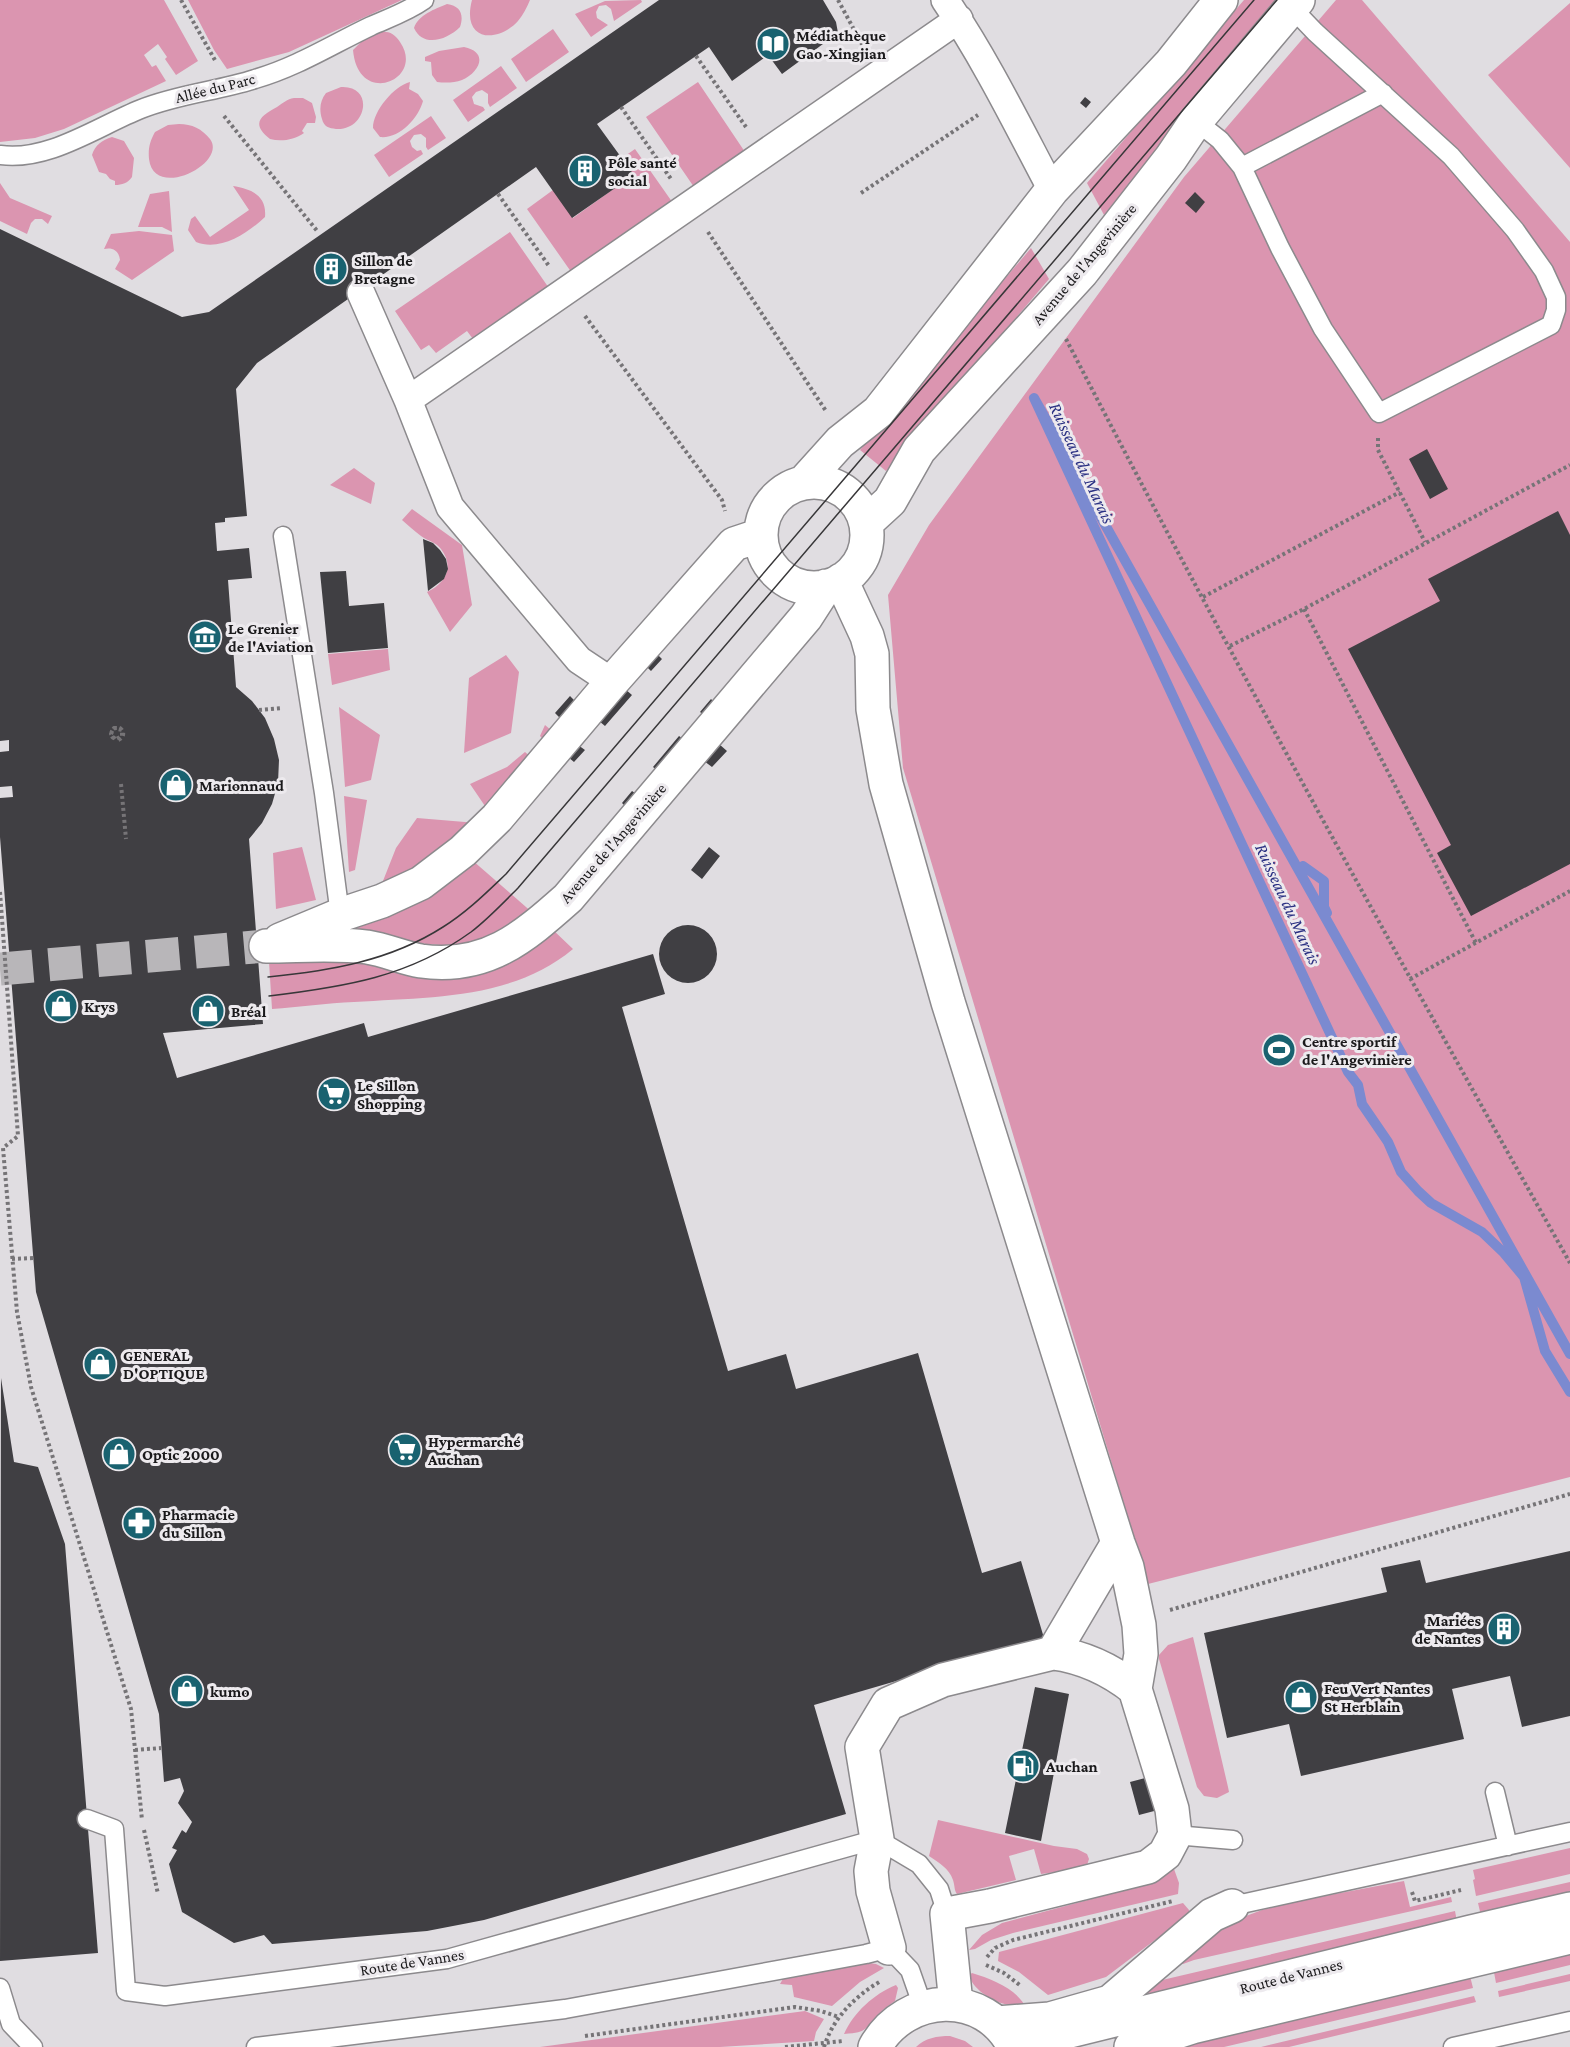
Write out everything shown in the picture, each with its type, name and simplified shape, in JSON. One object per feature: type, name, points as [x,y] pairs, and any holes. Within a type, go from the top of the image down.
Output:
[{"type":"street","points":[[803,483],[840,442],[878,412],[1052,190],[1171,63],[1221,0]]},
{"type":"street","name":"Avenue de l'Angevinière","points":[[866,523],[890,501],[920,450],[1082,272],[1171,158],[1196,121],[1295,4]]},
{"type":"street","points":[[408,400],[573,300],[691,206],[879,75],[952,10],[1003,98],[1052,190]]},
{"type":"street","points":[[361,293],[408,400],[450,507],[579,660],[612,682]]},
{"type":"street","points":[[803,483],[822,483],[838,487],[858,506],[866,523],[866,543],[863,555],[856,567],[833,583],[806,587],[784,579],[747,540],[762,524],[772,504],[789,489],[803,483]]},
{"type":"street","name":"Avenue de l'Angevinière","points":[[747,540],[612,682],[498,818],[464,851],[421,883],[382,901],[340,915],[266,946],[368,948],[422,961],[445,962],[478,959],[509,945],[533,929],[568,898],[833,583]]},
{"type":"street","points":[[833,583],[863,627],[870,645],[873,709],[886,784],[948,1002],[1127,1567],[1139,1625],[1141,1654],[1135,1689],[1172,1809],[1175,1835],[1165,1854],[1148,1867],[990,1906],[947,1914],[956,2004]]},
{"type":"street","points":[[1053,1653],[1118,1543]]},
{"type":"street","points":[[889,1948],[872,1881],[871,1871],[877,1839],[862,1747],[888,1704],[943,1680],[1053,1653],[1071,1655],[1115,1673],[1135,1689]]},
{"type":"street","points":[[879,2041],[894,2022],[923,2007],[956,2004],[972,2008],[1008,2038],[1050,2019],[1110,2002],[1212,1915],[1232,1906]]},
{"type":"street","name":"Route de Vannes","points":[[1008,2038],[1570,1909]]},
{"type":"street","name":"Route de Vannes","points":[[1131,2047],[1192,2027],[1570,1938]]},
{"type":"lane","name":"Allée du Parc","points":[[0,155],[35,153],[60,146],[141,109],[171,99],[231,86],[284,69],[411,9],[424,0]]},
{"type":"lane","points":[[1196,121],[1220,140],[1242,167],[1280,248],[1323,328],[1379,413],[1551,325],[1556,310],[1556,297],[1544,271],[1515,230],[1451,156],[1315,32],[1295,4]]},
{"type":"lane","points":[[1242,167],[1383,93]]},
{"type":"lane","points":[[283,536],[324,792],[340,915]]},
{"type":"lane","points":[[1495,1792],[1508,1846]]},
{"type":"lane","name":"Route de Vannes","points":[[87,1820],[114,1829],[126,1991],[165,1996],[447,1959],[877,1839]]},
{"type":"lane","points":[[1232,1906],[1570,1832]]},
{"type":"lane","points":[[1175,1835],[1233,1840]]},
{"type":"lane","points":[[877,1839],[919,1864],[939,1889],[947,1914]]},
{"type":"lane","points":[[256,2047],[564,2009],[889,1948],[910,1970],[923,2007]]},
{"type":"lane","points":[[0,1988],[11,2024],[33,2047]]},
{"type":"lane","points":[[1453,2047],[1570,2021]]},
{"type":"path","points":[[181,0],[231,86]]},
{"type":"path","points":[[838,0],[879,75]]},
{"type":"path","points":[[696,56],[765,155]]},
{"type":"path","points":[[204,92],[318,232]]},
{"type":"path","points":[[861,193],[1003,98]]},
{"type":"path","points":[[621,107],[691,206]]},
{"type":"path","points":[[498,194],[573,300],[722,500],[747,540]]},
{"type":"path","points":[[707,229],[823,407],[851,434]]},
{"type":"path","points":[[1063,333],[1410,979],[1570,1263]]},
{"type":"path","points":[[1379,413],[1378,450],[1425,542]]},
{"type":"path","points":[[1230,646],[1304,609],[1570,465]]},
{"type":"path","points":[[1203,597],[1400,492]]},
{"type":"path","points":[[1304,609],[1476,944]]},
{"type":"path","points":[[259,710],[279,708]]},
{"type":"path","points":[[117,739],[111,734],[114,728],[122,730],[122,736],[116,740],[111,734],[112,731],[114,728],[120,728],[122,730],[123,733],[123,736],[121,739],[117,739]]},
{"type":"path","points":[[121,784],[126,839]]},
{"type":"path","points":[[1410,979],[1570,891]]},
{"type":"path","points":[[0,892],[18,1136],[3,1148],[17,1312],[31,1387],[131,1709],[140,1811],[158,1894]]},
{"type":"path","points":[[12,1260],[34,1258]]},
{"type":"path","points":[[1139,1625],[1178,1606],[1570,1494]]},
{"type":"path","points":[[135,1750],[161,1748]]},
{"type":"path","points":[[953,1961],[976,1962],[1004,1973],[1029,1993],[1050,2019]]},
{"type":"path","points":[[581,2037],[795,2007],[821,2011],[838,2017]]},
{"type":"path","points":[[785,2047],[879,2041]]},
{"type":"shaded area","points":[[0,0],[164,0],[198,61],[176,75],[158,44],[144,55],[152,67],[156,65],[166,81],[64,129],[35,138],[0,142]]},
{"type":"shaded area","points":[[188,0],[402,0],[289,52],[227,69],[214,50]]},
{"type":"shaded area","points":[[472,0],[530,0],[518,21],[510,28],[491,35],[476,31],[472,24],[470,14]]},
{"type":"shaded area","points":[[641,0],[642,2],[614,21],[611,9],[606,5],[599,6],[596,12],[597,18],[608,25],[591,37],[575,14],[605,1]]},
{"type":"shaded area","points":[[1244,0],[1288,0],[1104,215],[1087,183]]},
{"type":"shaded area","name":"Centre sportif de l'Angevinière","points":[[1336,0],[1362,0],[1570,242],[1570,1477],[1148,1584],[903,768],[888,595],[929,525],[1184,177]]},
{"type":"shaded area","points":[[1570,3],[1570,168],[1488,75]]},
{"type":"shaded area","points":[[447,4],[456,7],[460,12],[462,19],[460,27],[455,32],[436,40],[423,38],[418,34],[414,28],[419,19]]},
{"type":"shaded area","points":[[553,29],[569,52],[526,82],[511,59]]},
{"type":"shaded area","points":[[380,32],[396,37],[406,56],[404,67],[398,77],[388,82],[377,83],[366,79],[358,68],[353,50],[365,38]]},
{"type":"shaded area","points":[[464,47],[477,53],[479,62],[477,67],[462,80],[450,83],[437,82],[432,75],[431,62],[425,61],[425,57],[439,51]]},
{"type":"shaded area","points":[[501,66],[517,88],[490,107],[488,94],[482,90],[476,92],[472,97],[474,104],[485,110],[468,122],[453,100]]},
{"type":"shaded area","points":[[410,82],[409,89],[418,94],[423,101],[417,114],[401,131],[387,137],[380,137],[373,128],[380,107],[397,88]]},
{"type":"shaded area","points":[[698,82],[747,155],[696,190],[646,117]]},
{"type":"shaded area","points":[[341,87],[352,88],[359,93],[363,100],[363,108],[355,123],[347,128],[336,129],[323,122],[321,102],[326,93]]},
{"type":"shaded area","points":[[303,98],[312,103],[316,117],[315,123],[307,123],[302,131],[304,133],[292,139],[270,139],[260,129],[260,120],[287,100]]},
{"type":"shaded area","points":[[431,116],[446,138],[428,150],[426,138],[421,134],[414,135],[410,141],[412,147],[417,151],[421,150],[423,154],[389,177],[374,155]]},
{"type":"shaded area","points":[[168,125],[192,126],[204,132],[213,148],[209,158],[188,174],[163,177],[154,171],[149,159],[151,142],[155,132]]},
{"type":"shaded area","points":[[112,137],[124,141],[134,158],[132,177],[120,185],[115,185],[115,181],[99,172],[92,155],[99,143]]},
{"type":"shaded area","points":[[635,149],[675,206],[574,276],[527,209],[553,190],[573,218],[633,175],[622,158]]},
{"type":"shaded area","points":[[0,183],[10,198],[52,216],[48,224],[42,219],[35,219],[27,234],[0,221]]},
{"type":"shaded area","points":[[233,186],[257,194],[263,203],[265,217],[242,235],[224,243],[215,245],[196,242],[188,230],[191,219],[195,216],[210,237],[249,210]]},
{"type":"shaded area","points":[[169,191],[172,232],[162,227],[138,227],[150,194]]},
{"type":"shaded area","points":[[139,231],[172,235],[174,251],[132,280],[115,269],[120,260],[117,252],[104,249],[111,234]]},
{"type":"shaded area","points":[[510,232],[551,291],[476,343],[467,331],[436,353],[429,345],[421,350],[395,311]]},
{"type":"shaded area","points":[[1031,248],[1049,279],[886,471],[860,450]]},
{"type":"shaded area","points":[[354,468],[375,483],[371,504],[330,485]]},
{"type":"shaded area","points":[[412,509],[462,545],[472,605],[450,632],[427,592],[443,580],[447,562],[439,547],[402,520]]},
{"type":"shaded area","points":[[388,649],[390,670],[332,685],[328,654]]},
{"type":"shaded area","points":[[506,655],[519,672],[511,733],[464,753],[469,678]]},
{"type":"shaded area","points":[[339,707],[380,735],[371,780],[345,787]]},
{"type":"shaded area","points":[[545,725],[558,736],[492,813],[440,855],[381,886],[396,848],[417,818],[477,823],[487,809],[470,784],[507,767],[525,752],[533,759],[547,743],[540,736]]},
{"type":"shaded area","points":[[344,796],[367,800],[355,870],[349,872]]},
{"type":"shaded area","points":[[302,847],[316,900],[276,909],[273,853]]},
{"type":"shaded area","points":[[472,860],[534,914],[485,939],[457,946],[334,936]]},
{"type":"shaded area","points":[[551,928],[573,949],[549,966],[497,987],[469,993],[411,999],[272,1009],[269,962],[349,956],[412,971]]},
{"type":"shaded area","points":[[1193,1637],[1229,1792],[1217,1798],[1204,1796],[1197,1787],[1159,1659],[1159,1655],[1168,1645]]},
{"type":"shaded area","points":[[938,1820],[1077,1849],[1087,1854],[1089,1859],[1086,1868],[1041,1874],[1034,1849],[1009,1856],[1016,1880],[957,1894],[949,1872],[929,1856]]},
{"type":"shaded area","points":[[1570,1848],[1570,1874],[1476,1896],[1473,1870]]},
{"type":"shaded area","points":[[1174,1869],[1179,1883],[1178,1894],[1013,1933],[969,1950],[982,1935],[1002,1923],[1151,1883]]},
{"type":"shaded area","points":[[1404,1881],[1410,1907],[1451,1897],[1452,1902],[1183,1964],[1179,1962],[1230,1922],[1262,1910]]},
{"type":"shaded area","points":[[1570,1882],[1570,1899],[1482,1920],[1478,1903]]},
{"type":"shaded area","points":[[1183,1903],[1189,1910],[1190,1918],[1170,1934],[1155,1940],[1106,1977],[1048,1995],[1019,1972],[998,1961],[999,1952]]},
{"type":"shaded area","points":[[1455,1911],[1458,1927],[1129,2005],[1158,1981]]},
{"type":"shaded area","points":[[1570,1947],[1570,1965],[1496,1983],[1493,1967]]},
{"type":"shaded area","points":[[862,1962],[884,1968],[860,1982],[832,2006],[794,1997],[792,1985],[780,1984],[784,1977],[849,1967],[851,1963]]},
{"type":"shaded area","points":[[1469,1972],[1473,1988],[1224,2047],[1172,2047]]},
{"type":"shaded area","points":[[972,1973],[1008,1988],[1024,2004],[1009,2005],[992,1999],[972,1982],[969,1975]]},
{"type":"shaded area","points":[[1570,1974],[1570,1981],[1499,1997],[1498,1991]]},
{"type":"shaded area","points":[[896,1985],[898,1988],[895,2001],[862,2031],[844,2034],[853,2018],[866,2005],[880,1993]]},
{"type":"shaded area","points":[[1474,1996],[1476,2002],[1289,2047],[1261,2047]]},
{"type":"shaded area","points":[[805,2011],[824,2019],[816,2032],[814,2041],[720,2047],[540,2047]]},
{"type":"shaded area","points":[[950,2036],[965,2041],[973,2047],[916,2047],[931,2038]]},
{"type":"building","name":"Le Sillon Shopping","points":[[659,0],[823,0],[836,22],[838,33],[782,74],[768,55],[732,81],[709,47],[597,124],[634,175],[572,218],[536,167],[257,363],[236,389],[247,516],[225,518],[225,522],[215,523],[217,551],[249,548],[252,578],[228,580],[236,687],[252,701],[265,718],[274,739],[279,760],[278,783],[272,804],[262,823],[249,839],[263,1024],[163,1033],[177,1078],[364,1023],[368,1037],[653,954],[665,994],[622,1007],[728,1371],[786,1354],[796,1389],[918,1353],[982,1573],[1021,1561],[1044,1638],[814,1705],[846,1814],[484,1920],[427,1931],[272,1944],[264,1935],[234,1943],[182,1912],[169,1864],[177,1850],[172,1848],[182,1830],[186,1833],[192,1822],[178,1803],[184,1791],[180,1778],[164,1782],[159,1714],[36,1292],[0,837],[0,798],[13,797],[12,786],[0,787],[0,752],[9,751],[9,740],[0,741],[0,229],[182,317],[209,312]]},
{"type":"building","points":[[1085,97],[1091,102],[1086,108],[1080,103]]},
{"type":"building","points":[[1195,192],[1205,202],[1196,213],[1185,203]]},
{"type":"building","points":[[1427,449],[1448,489],[1430,499],[1409,459]]},
{"type":"building","points":[[1558,511],[1570,535],[1570,864],[1471,916],[1437,853],[1451,845],[1348,649],[1440,601],[1428,579]]},
{"type":"building","points":[[423,539],[433,543],[440,550],[446,559],[448,569],[444,579],[428,591]]},
{"type":"building","points":[[346,571],[349,606],[384,603],[388,648],[328,653],[320,572]]},
{"type":"building","points":[[656,653],[662,659],[651,671],[645,665]]},
{"type":"building","points":[[625,689],[632,695],[605,726],[599,721]]},
{"type":"building","points":[[570,696],[577,703],[562,720],[555,713]]},
{"type":"building","points":[[711,699],[717,705],[707,717],[700,712]]},
{"type":"building","points":[[679,736],[686,741],[659,772],[653,767]]},
{"type":"building","points":[[719,744],[727,751],[712,767],[704,761]]},
{"type":"building","points":[[578,745],[585,750],[574,762],[568,757]]},
{"type":"building","points":[[632,791],[639,796],[628,809],[622,803]]},
{"type":"building","points":[[709,847],[720,856],[702,879],[691,870]]},
{"type":"building","points":[[688,925],[699,927],[712,938],[717,954],[715,965],[704,978],[688,983],[677,981],[664,970],[659,954],[661,943],[672,930]]},
{"type":"building","points":[[1,1378],[14,1462],[38,1467],[65,1544],[98,1953],[0,1961]]},
{"type":"building","points":[[1570,1551],[1570,1716],[1522,1727],[1510,1676],[1452,1689],[1464,1739],[1301,1776],[1289,1724],[1227,1738],[1204,1633],[1387,1592],[1381,1568],[1420,1560],[1426,1583]]},
{"type":"building","points":[[1035,1687],[1069,1694],[1041,1841],[1005,1833]]},
{"type":"building","points":[[1149,1777],[1158,1810],[1139,1815],[1130,1782]]},
{"type":"waterway","name":"Ruisseau du Marais","points":[[1570,1354],[1034,398],[1348,1072],[1358,1085],[1362,1104],[1388,1142],[1401,1172],[1418,1191],[1431,1203],[1482,1232],[1524,1277],[1545,1351],[1570,1392]]},
{"type":"waterway","name":"Ruisseau du Marais","points":[[1303,866],[1324,881],[1324,907],[1327,913]]},
{"type":"tunnel","points":[[0,969],[266,946]]},
{"type":"tram line","points":[[268,977],[358,963],[423,939],[452,921],[506,874],[1254,0]]},
{"type":"tram line","points":[[269,996],[350,984],[400,970],[448,947],[471,932],[501,905],[518,888],[1277,0]]},
{"type":"place","name":"Médiathèque Gao-Xingjian","points":[[773,44]]},
{"type":"place","name":"Pôle santé social","points":[[585,171]]},
{"type":"place","name":"Sillon de Bretagne","points":[[331,269]]},
{"type":"place","name":"Le Grenier de l'Aviation","points":[[205,637]]},
{"type":"place","name":"Marionnaud","points":[[176,785]]},
{"type":"place","name":"Krys","points":[[61,1006]]},
{"type":"place","name":"Bréal","points":[[208,1011]]},
{"type":"place","name":"Centre sportif de l'Angevinière","points":[[1279,1050]]},
{"type":"place","name":"Le Sillon Shopping","points":[[334,1094]]},
{"type":"place","name":"GENERAL D'OPTIQUE","points":[[100,1364]]},
{"type":"place","name":"Hypermarché Auchan","points":[[405,1450]]},
{"type":"place","name":"Optic 2000","points":[[119,1454]]},
{"type":"place","name":"Pharmacie du Sillon","points":[[139,1523]]},
{"type":"place","name":"Mariées de Nantes","points":[[1504,1629]]},
{"type":"place","name":"kumo","points":[[187,1691]]},
{"type":"place","name":"Feu Vert Nantes St Herblain","points":[[1301,1697]]},
{"type":"place","name":"Auchan","points":[[1023,1766]]}]
